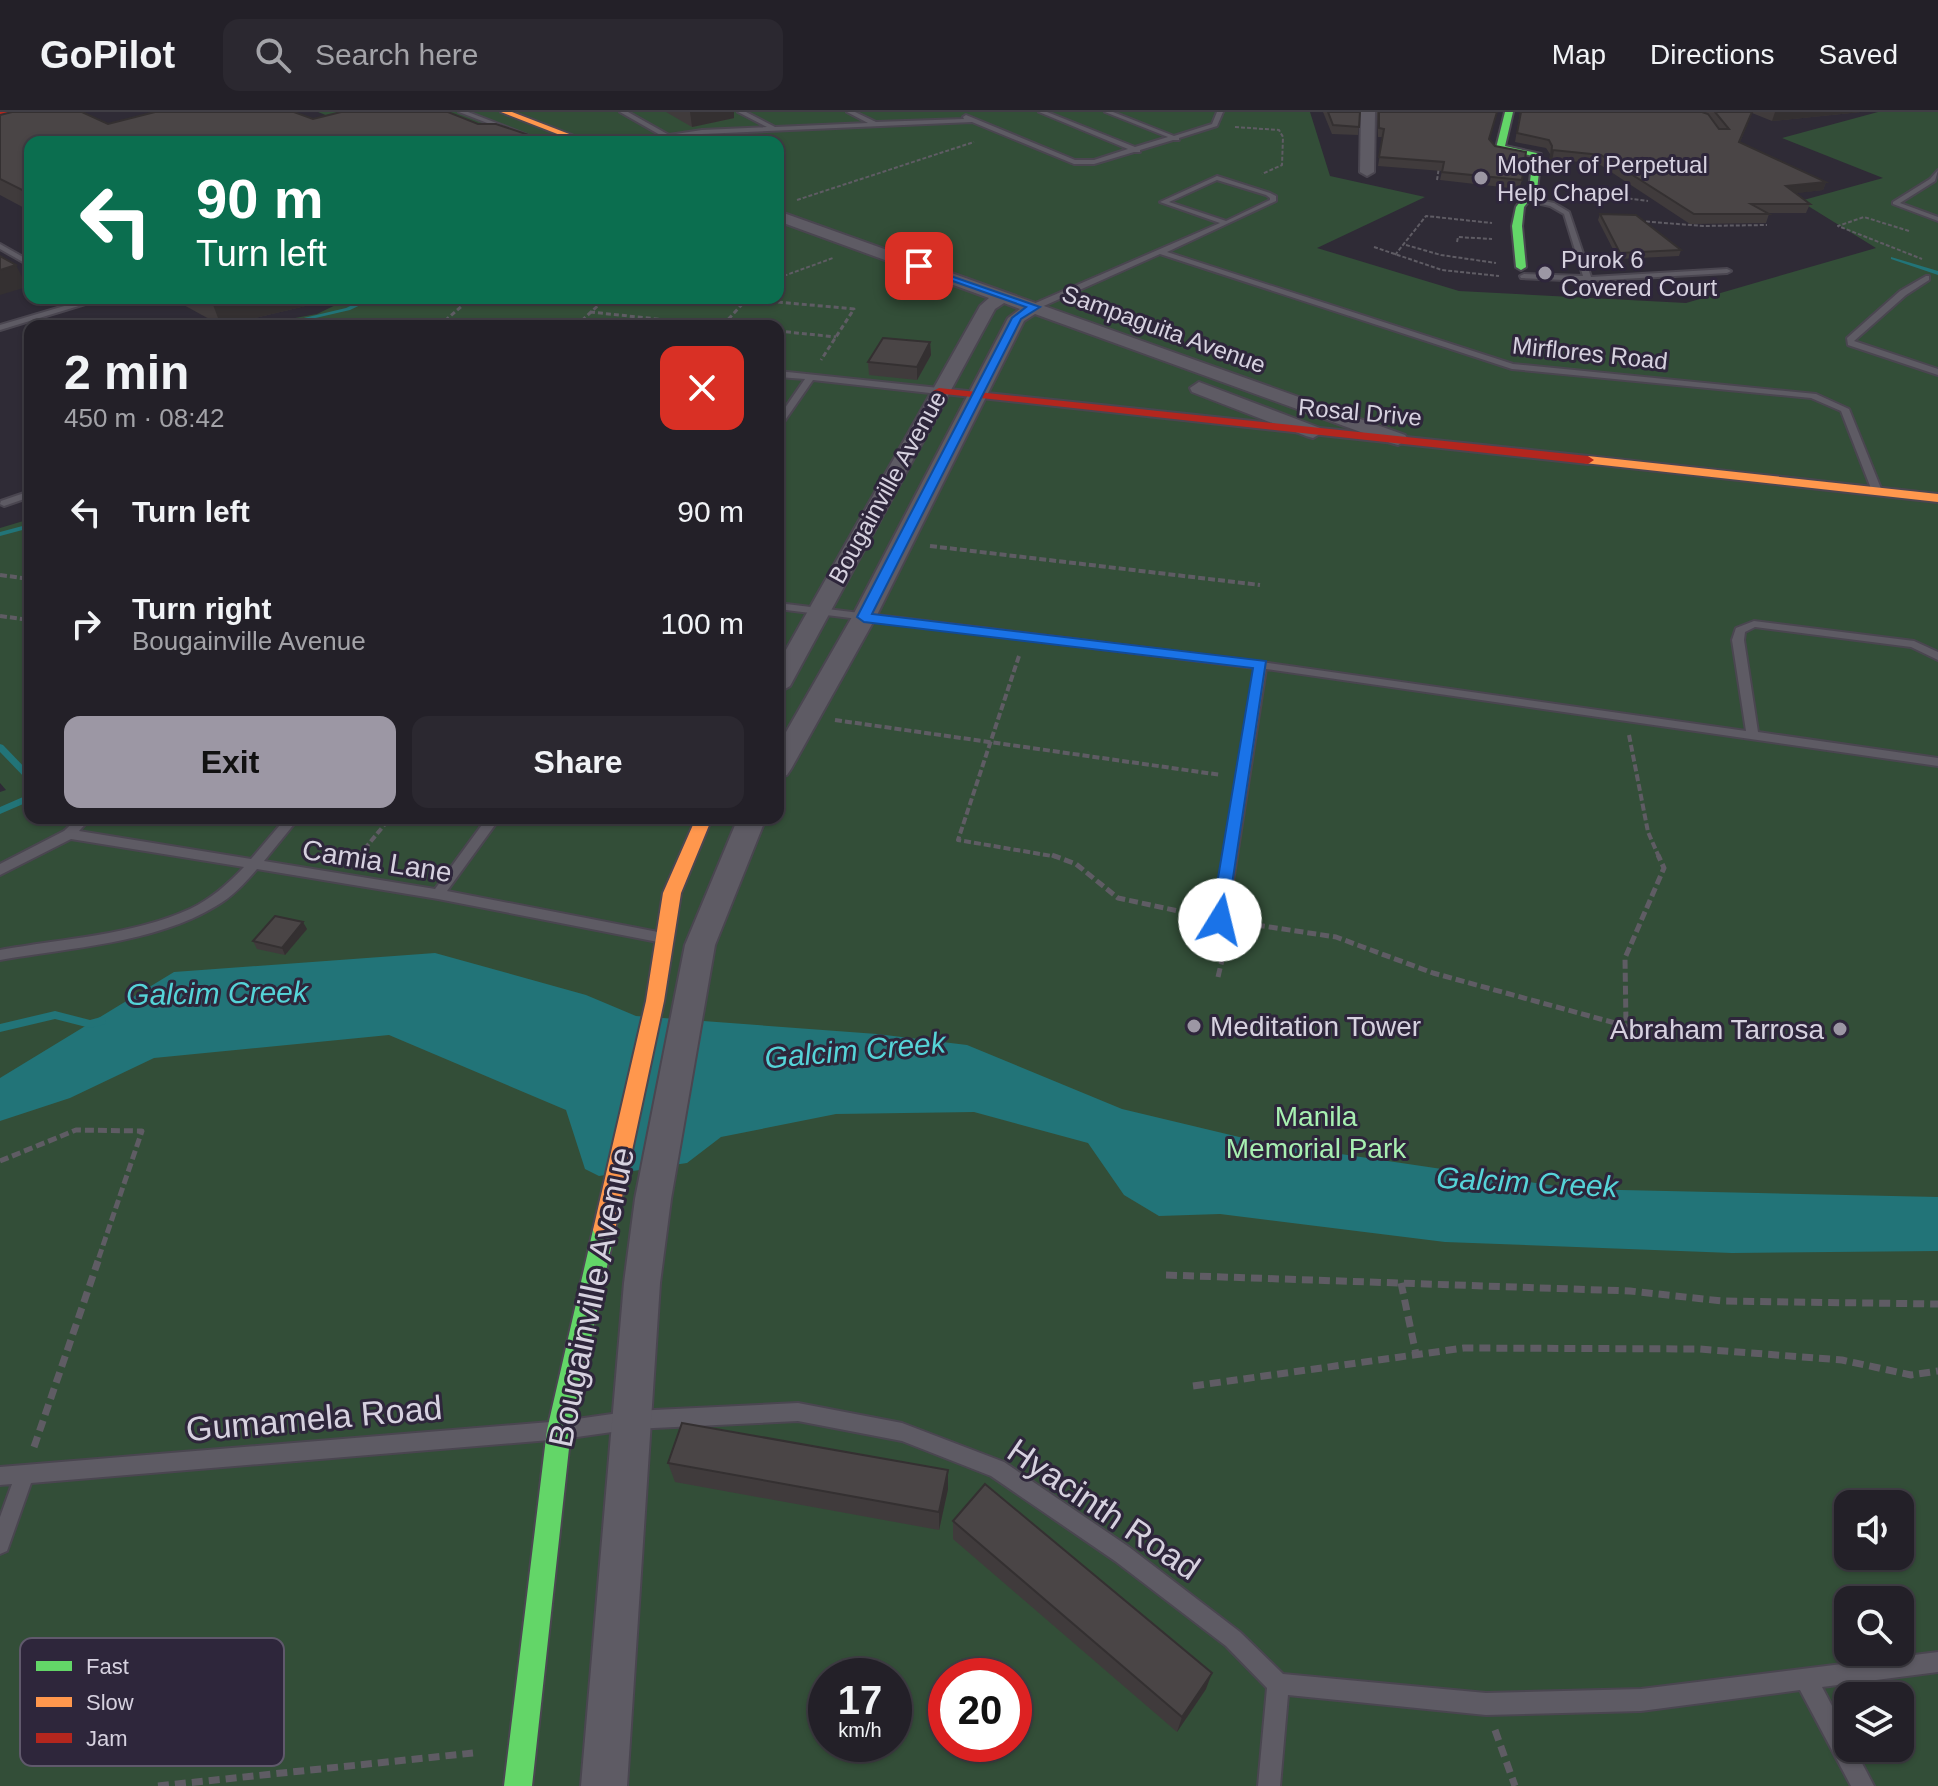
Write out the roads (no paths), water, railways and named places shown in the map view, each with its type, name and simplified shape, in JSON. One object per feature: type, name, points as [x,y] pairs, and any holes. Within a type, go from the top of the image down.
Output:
[{"type":"street","points":[[0,114],[18,112]]},
{"type":"street","points":[[505,112],[570,136]]},
{"type":"street","points":[[1367,172],[1368,112]]},
{"type":"street","points":[[1509,112],[1500,148],[1537,154],[1533,190],[1525,199],[1517,234],[1522,269]]},
{"type":"street","name":"Sampaguita Avenue","points":[[784,218],[1026,312],[1398,439]]},
{"type":"street","name":"Sampaguita Avenue","points":[[784,232],[843,254],[996,301]]},
{"type":"street","name":"Bougainville Avenue","points":[[784,675],[939,391],[996,301]]},
{"type":"street","name":"Sampaguita Avenue","points":[[1026,312],[1313,432]]},
{"type":"street","name":"Bougainville Avenue","points":[[784,758],[864,617],[976,395],[1026,312]]},
{"type":"street","name":"Rosal Drive","points":[[939,391],[1938,498]]},
{"type":"street","name":"Bougainville Avenue","points":[[604,1786],[642,1283],[653,1199],[690,1005],[672,893],[701,824]]},
{"type":"street","name":"Bougainville Avenue","points":[[518,1786],[559,1430],[655,1001],[681,942],[749,824]]},
{"type":"lane","points":[[462,112],[526,136]]},
{"type":"lane","points":[[623,112],[667,136],[973,120]]},
{"type":"lane","points":[[741,112],[776,129]]},
{"type":"lane","points":[[850,112],[877,124]]},
{"type":"lane","points":[[954,112],[1074,162],[1106,160],[1177,139],[1215,125],[1220,112]]},
{"type":"lane","points":[[1042,112],[1138,151]]},
{"type":"lane","points":[[1108,112],[1177,139]]},
{"type":"lane","points":[[1938,172],[1935,181],[1895,203],[1938,219]]},
{"type":"lane","points":[[1026,312],[1226,223],[1273,201],[1274,197],[1217,178],[1163,202],[1226,223]]},
{"type":"lane","points":[[1525,199],[1552,204],[1567,213],[1588,279]]},
{"type":"lane","points":[[0,246],[24,260]]},
{"type":"lane","name":"Mirflores Road","points":[[1160,252],[1512,366],[1832,401],[1845,409],[1877,491]]},
{"type":"lane","points":[[1522,269],[1588,279],[1727,271]]},
{"type":"lane","points":[[1926,278],[1903,293],[1850,340],[1938,372]]},
{"type":"lane","points":[[38,320],[83,304]]},
{"type":"lane","points":[[0,328],[24,324]]},
{"type":"lane","name":"Rosal Drive","points":[[784,375],[939,391]]},
{"type":"lane","points":[[784,415],[810,378]]},
{"type":"lane","points":[[4,503],[24,496]]},
{"type":"lane","points":[[784,607],[1261,665],[1938,762]]},
{"type":"lane","points":[[1752,734],[1738,640],[1740,630],[1754,624],[1914,644],[1938,657]]},
{"type":"lane","points":[[1225,920],[1261,665]]},
{"type":"lane","points":[[0,870],[69,834],[79,824]]},
{"type":"lane","points":[[0,955],[171,922],[213,902],[252,866],[288,824]]},
{"type":"lane","points":[[438,894],[490,824]]},
{"type":"lane","name":"Camia Lane","points":[[69,834],[438,894],[681,942]]},
{"type":"lane","name":"Hyacinth Road","points":[[633,1420],[798,1412],[902,1432],[997,1469],[1122,1554],[1233,1639],[1278,1684]]},
{"type":"lane","name":"Gumamela Road","points":[[0,1476],[559,1430],[633,1420]]},
{"type":"lane","points":[[0,1544],[25,1474]]},
{"type":"lane","points":[[1269,1786],[1278,1684],[1486,1704],[1641,1700],[1938,1662]]},
{"type":"lane","points":[[1807,1681],[1863,1786]]},
{"type":"water","points":[[435,953],[586,995],[636,1016],[877,1034],[967,1045],[1122,1109],[1260,1142],[1576,1189],[1938,1197],[1938,1251],[1732,1253],[1445,1242],[1220,1214],[1159,1216],[1124,1195],[1088,1143],[974,1112],[836,1114],[721,1137],[687,1163],[599,1176],[585,1169],[566,1110],[389,1035],[154,1058],[70,1098],[0,1121],[0,1078],[174,972]]},
{"type":"waterway","points":[[1893,258],[1938,273]]},
{"type":"waterway","name":"Galcim Creek","points":[[299,320],[359,304]]},
{"type":"waterway","name":"Galcim Creek","points":[[0,534],[24,528]]},
{"type":"waterway","name":"Galcim Creek","points":[[0,747],[24,772]]},
{"type":"waterway","name":"Galcim Creek","points":[[0,811],[24,800]]},
{"type":"waterway","name":"Galcim Creek","points":[[0,1028],[55,1015],[90,1024],[101,1021]]},
{"type":"place","name":"Mother of Perpetual Help Chapel","points":[[1481,178]]},
{"type":"place","name":"Purok 6 Covered Court","points":[[1545,273]]},
{"type":"place","name":"Meditation Tower","points":[[1194,1026]]},
{"type":"place","name":"Abraham Tarrosa","points":[[1840,1029]]},
{"type":"park label","name":"Manila Memorial Park","points":[[1316,1132]]}]
